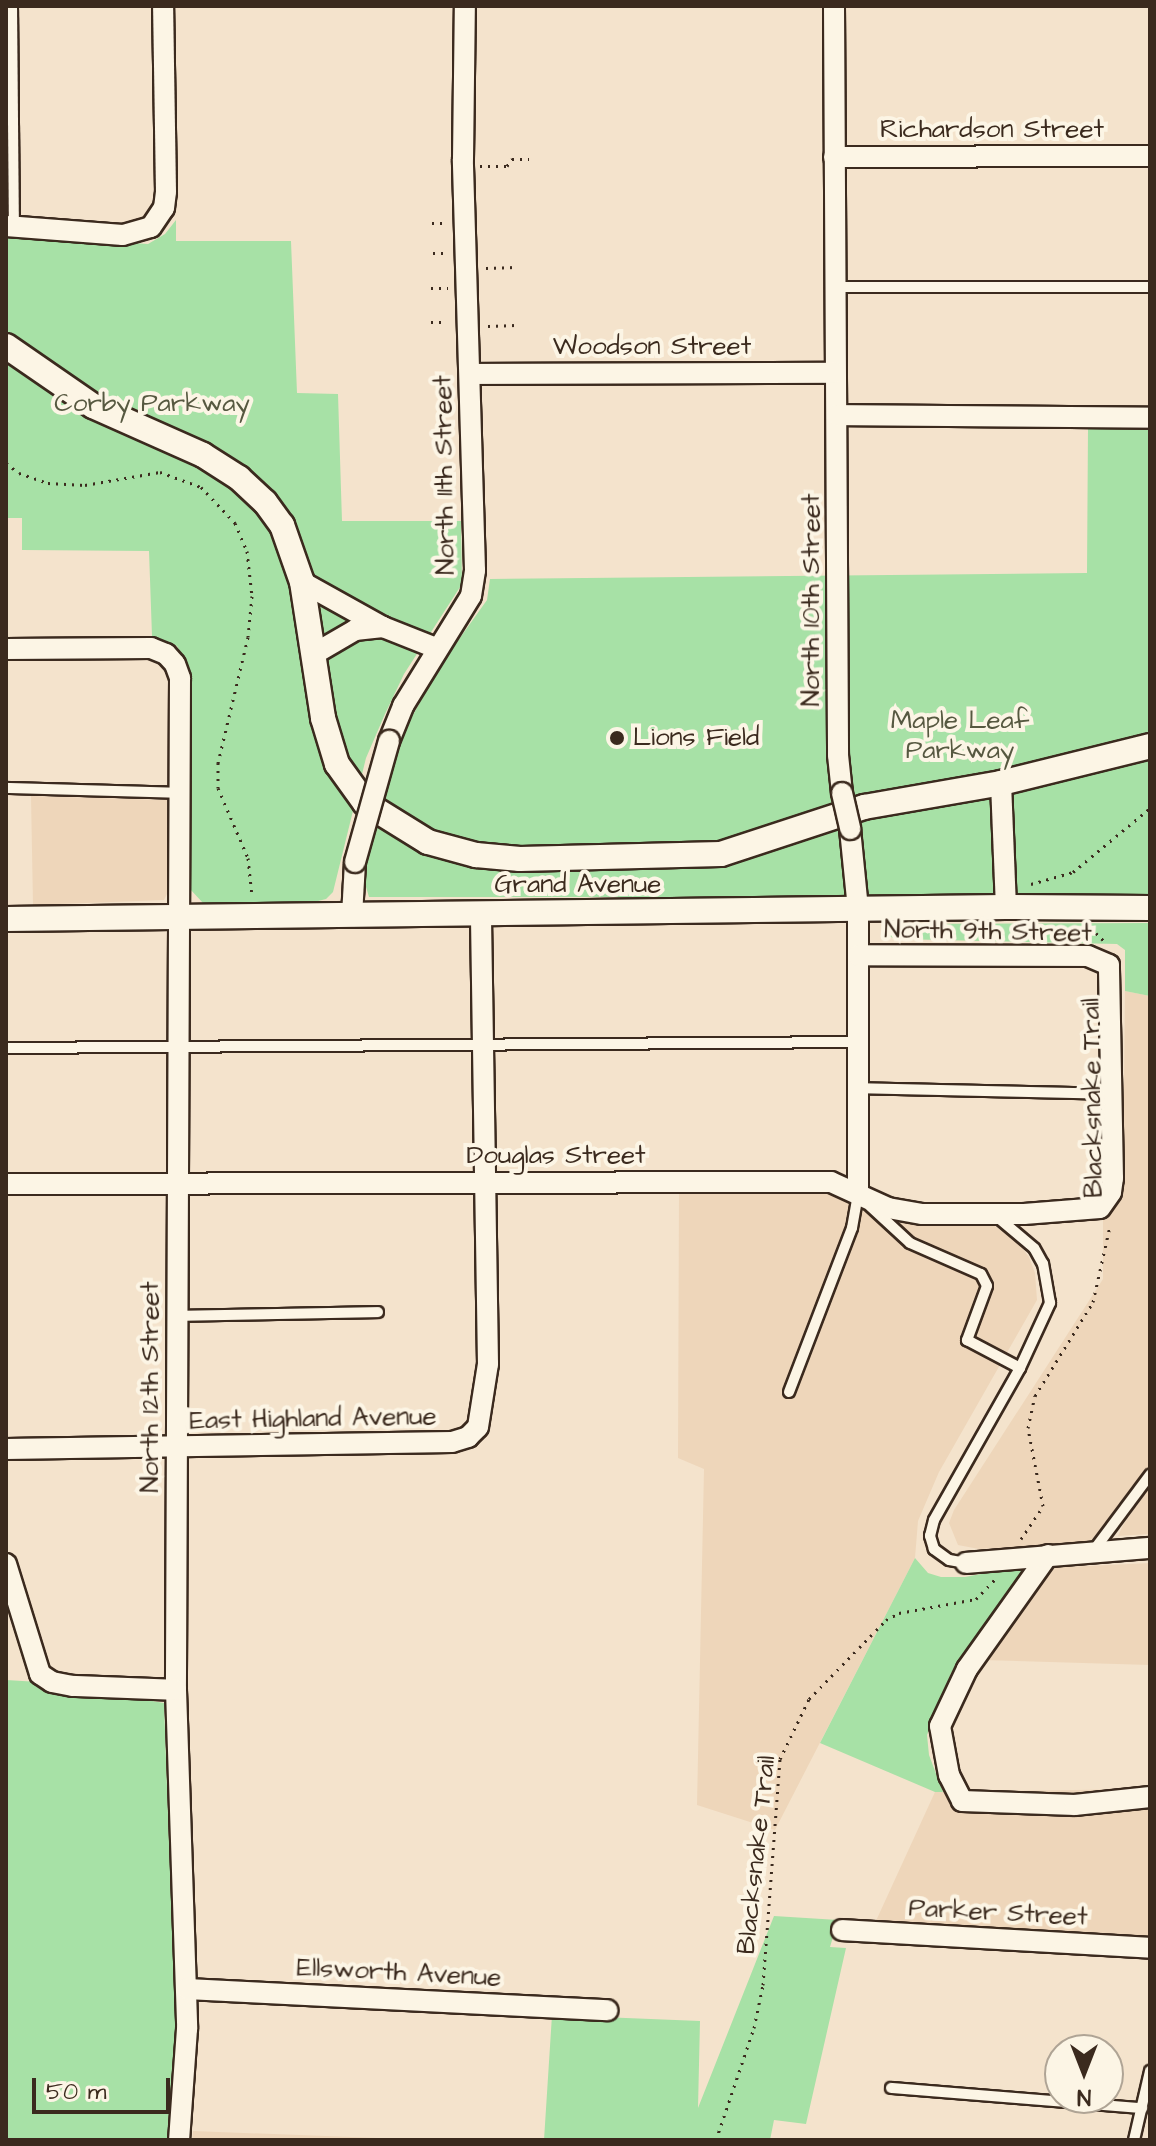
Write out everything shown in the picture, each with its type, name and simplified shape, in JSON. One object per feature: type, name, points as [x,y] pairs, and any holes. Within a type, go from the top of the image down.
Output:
[{"type":"street","points":[[10,226],[123,235],[151,227],[164,208],[163,6]]},
{"type":"street","name":"North 11th Street","points":[[352,916],[355,862],[389,741],[403,706],[436,648],[471,596],[475,570],[464,167],[465,6]]},
{"type":"street","name":"North 10th Street","points":[[834,6],[838,755],[858,909],[858,1192]]},
{"type":"street","name":"Richardson Street","points":[[834,157],[1150,156]]},
{"type":"street","points":[[6,346],[93,406],[160,433],[239,478],[265,502],[282,525],[302,582],[327,738],[337,764],[365,803],[428,842],[476,855],[520,859],[699,857],[739,850],[864,807],[1001,783],[1150,746]]},
{"type":"street","name":"Woodson Street","points":[[470,374],[835,373]]},
{"type":"street","points":[[837,415],[1150,418]]},
{"type":"street","points":[[302,582],[383,627],[436,648]]},
{"type":"street","points":[[314,654],[355,630],[383,627]]},
{"type":"street","name":"North 12th Street","points":[[6,649],[151,648],[166,654],[175,664],[180,678],[176,1690],[187,1989],[179,2140]]},
{"type":"street","points":[[1001,783],[1015,900]]},
{"type":"street","name":"Grand Avenue","points":[[6,919],[858,909],[1015,900],[1150,908]]},
{"type":"street","points":[[481,913],[485,1181]]},
{"type":"street","name":"North 9th Street","points":[[858,955],[1088,956],[1109,965],[1113,1178],[1105,1216]]},
{"type":"street","name":"East Highland Avenue","points":[[6,1449],[452,1442],[468,1437],[478,1427],[488,1364],[485,1181]]},
{"type":"street","name":"Douglas Street","points":[[6,1184],[831,1182],[888,1208],[922,1214],[1105,1216]]},
{"type":"street","points":[[966,1563],[1150,1548]]},
{"type":"street","points":[[1048,1555],[967,1669],[940,1726],[949,1775],[962,1801],[1075,1805],[1150,1797]]},
{"type":"street","points":[[6,1564],[40,1674],[52,1682],[73,1686],[176,1690]]},
{"type":"street","name":"Parker Street","points":[[842,1930],[1150,1948]]},
{"type":"street","name":"Ellsworth Avenue","points":[[187,1989],[607,2010]]},
{"type":"lane","points":[[10,226],[12,6]]},
{"type":"lane","points":[[835,287],[1150,287]]},
{"type":"lane","points":[[6,788],[180,793]]},
{"type":"lane","points":[[6,1048],[856,1042]]},
{"type":"lane","points":[[856,1088],[1113,1094]]},
{"type":"lane","points":[[858,1192],[910,1243],[981,1274],[987,1286],[967,1340],[1020,1368]]},
{"type":"lane","points":[[789,1392],[852,1228],[858,1192]]},
{"type":"lane","points":[[966,1563],[949,1560],[934,1549],[930,1536],[934,1520],[1020,1368],[1050,1303],[1043,1264],[1034,1248],[993,1214]]},
{"type":"lane","points":[[177,1316],[378,1312]]},
{"type":"lane","points":[[1093,1552],[1150,1475]]},
{"type":"lane","points":[[1134,2140],[1150,2071]]},
{"type":"lane","points":[[891,2088],[1142,2108]]},
{"type":"path","points":[[464,167],[507,166],[512,159],[529,159]]},
{"type":"path","points":[[467,269],[518,267]]},
{"type":"path","points":[[469,327],[516,325]]},
{"type":"path","points":[[6,463],[19,473],[48,483],[85,485],[160,472],[201,487],[235,523],[247,551],[252,596],[248,637],[218,763],[218,788],[248,858],[252,894]]},
{"type":"path","points":[[1015,900],[1073,872],[1150,808]]},
{"type":"path","name":"Blacksnake Trail","points":[[1015,900],[1021,933],[1096,933],[1105,939],[1109,965]]},
{"type":"path","name":"Blacksnake Trail","points":[[716,2140],[754,2028],[763,1985],[780,1759],[809,1699],[886,1620],[899,1613],[976,1599],[988,1590],[1043,1506],[1028,1428],[1035,1396],[1093,1302],[1105,1216]]},
{"type":"shaded area","points":[[31,796],[167,800],[167,894],[164,900],[33,905]]},
{"type":"shaded area","points":[[1125,991],[1150,996],[1150,1465],[1089,1543],[979,1549],[958,1545],[949,1523],[954,1510],[1103,1279],[1103,1219],[1117,1201],[1123,1182]]},
{"type":"shaded area","points":[[679,1189],[835,1189],[995,1226],[1020,1245],[1035,1273],[1037,1300],[939,1472],[918,1521],[915,1558],[775,1830],[697,1805],[704,1469],[678,1458]]},
{"type":"shaded area","points":[[1150,1487],[1150,1534],[1118,1536],[1123,1525]]},
{"type":"shaded area","points":[[1150,1563],[1150,1665],[982,1660],[1046,1568]]},
{"type":"shaded area","points":[[1150,1789],[1150,1939],[875,1923],[935,1792]]},
{"type":"shaded area","points":[[193,2131],[430,2140],[192,2140]]},
{"type":"green space","name":"Corby Parkway","points":[[176,220],[176,241],[291,241],[297,393],[338,394],[342,521],[461,521],[462,584],[404,674],[385,714],[366,758],[333,892],[326,899],[314,902],[203,903],[190,889],[190,680],[177,646],[152,636],[149,551],[22,550],[22,518],[6,518],[6,234],[148,244],[165,234]]},
{"type":"green space","name":"Maple Leaf Parkway","points":[[1088,428],[1150,429],[1150,897],[369,897],[364,880],[369,840],[385,783],[409,722],[442,663],[487,600],[490,579],[1087,573]]},
{"type":"green space","points":[[1150,923],[1150,996],[1125,991],[1125,950],[1117,944],[895,939],[889,936],[889,930],[896,924]]},
{"type":"green space","points":[[915,1558],[928,1573],[941,1577],[965,1577],[1029,1565],[951,1673],[927,1735],[929,1755],[943,1792],[935,1792],[820,1743]]},
{"type":"green space","points":[[6,1680],[39,1682],[164,1703],[176,2036],[167,2140],[6,2140]]},
{"type":"green space","points":[[774,1916],[838,1920],[830,1947],[846,1948],[806,2124],[774,2120],[770,2140],[544,2140],[552,2015],[700,2021],[698,2108]]},
{"type":"place","name":"Lions Field","points":[[617,738]]}]
